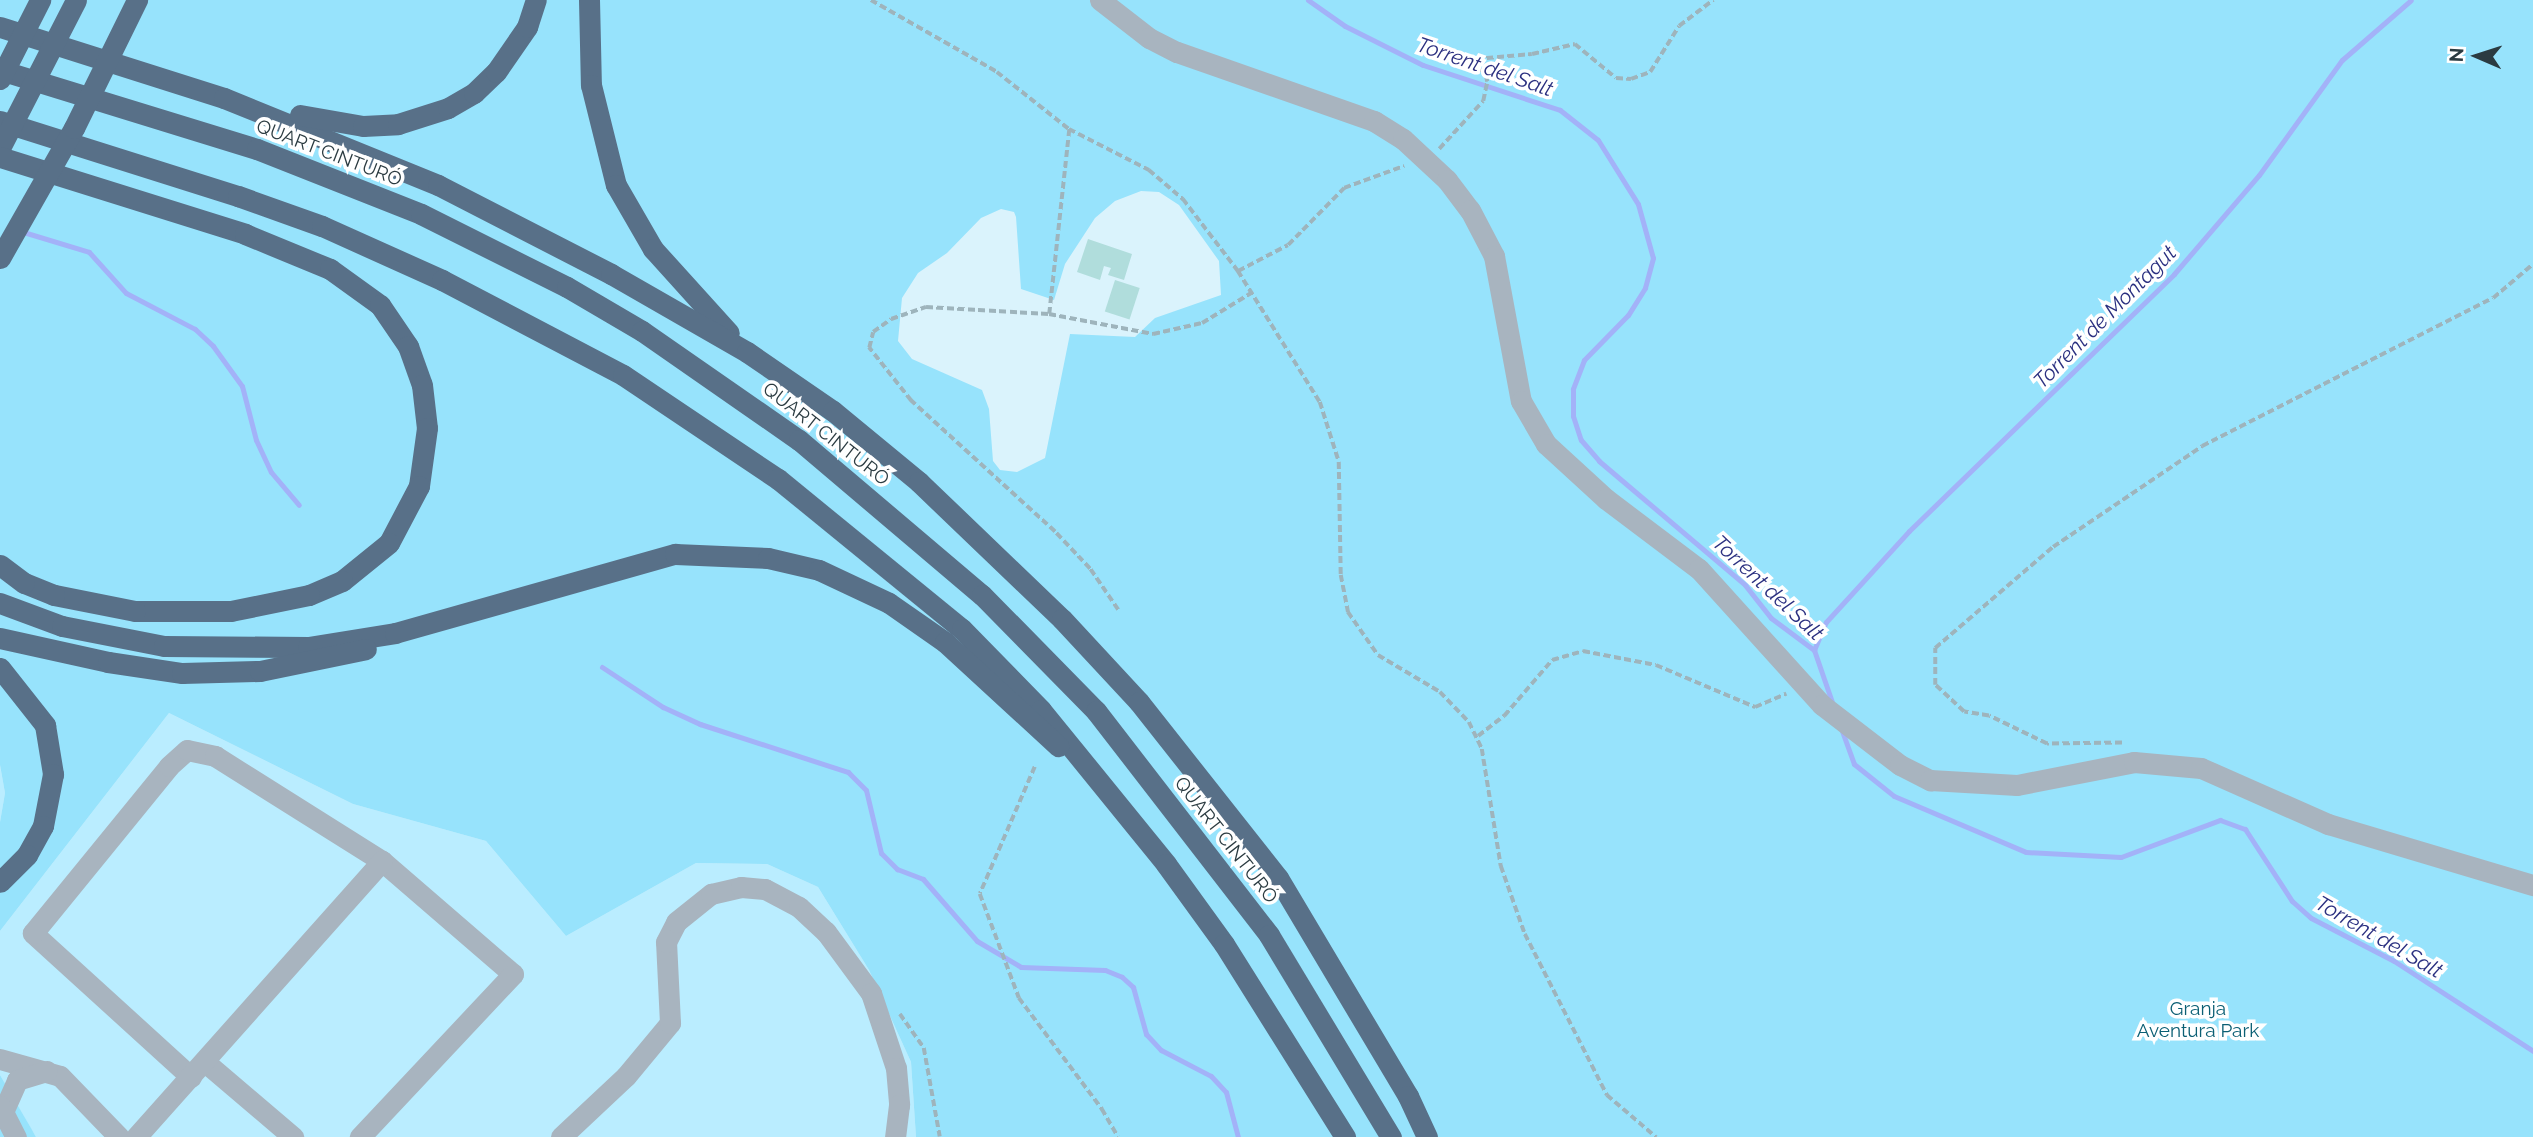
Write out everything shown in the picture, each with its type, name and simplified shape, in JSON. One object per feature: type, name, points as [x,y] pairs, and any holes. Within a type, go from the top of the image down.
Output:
[{"type":"highway","points":[[0,79],[40,0]]},
{"type":"highway","points":[[0,148],[76,0]]},
{"type":"highway","points":[[0,27],[224,98],[328,124],[386,125],[422,119],[474,93],[496,72],[527,27],[536,0]]},
{"type":"highway","points":[[589,0],[592,85],[616,185],[653,249],[747,352]]},
{"type":"highway","points":[[2,254],[74,128],[137,1]]},
{"type":"highway","name":"QUART CINTURÓ","points":[[0,69],[257,149],[421,214],[567,287],[642,331],[799,440],[982,594],[1096,711],[1269,935],[1391,1137]]},
{"type":"highway","points":[[224,98],[439,186],[552,241],[747,352],[833,411],[919,482],[1062,619],[1139,702],[1278,878],[1408,1096],[1427,1137]]},
{"type":"highway","points":[[0,121],[322,226],[442,280],[623,375],[778,479],[856,539],[962,629],[1041,710],[1166,864],[1231,954],[1345,1137]]},
{"type":"highway","points":[[0,157],[245,234],[330,268],[380,305],[408,346],[422,385],[427,428],[419,486],[389,543],[342,581],[309,595],[231,611],[135,611],[54,595],[24,583],[0,565]]},
{"type":"highway","points":[[0,603],[62,626],[164,646],[308,647],[396,633],[648,559],[687,554],[768,558],[819,570],[889,603],[946,642],[1043,734],[1089,771]]},
{"type":"highway","points":[[0,638],[146,669],[222,673],[357,653],[396,633]]},
{"type":"highway","points":[[0,668],[32,702],[45,724],[52,774],[43,826],[27,855],[0,882]]},
{"type":"street","points":[[1100,0],[1150,38],[1177,52],[1374,121],[1424,159],[1470,210],[1494,256],[1521,401],[1546,444],[1606,499],[1699,569],[1822,705],[1900,765],[1930,780],[2017,785],[2134,762],[2200,768],[2328,824],[2533,885]]},
{"type":"street","points":[[293,1137],[198,1069],[33,933],[169,766],[187,750],[215,756],[382,861],[513,974],[360,1137]]},
{"type":"street","points":[[136,1137],[382,861]]},
{"type":"street","points":[[561,1137],[626,1076],[670,1023],[666,942],[676,922],[711,894],[741,887],[765,889],[799,907],[826,932],[871,993],[887,1033],[900,1105],[895,1137]]},
{"type":"street","points":[[0,1059],[48,1070],[60,1076],[119,1137]]},
{"type":"street","points":[[16,1137],[2,1109],[17,1080],[48,1070]]},
{"type":"path","points":[[871,0],[997,72],[1069,128],[1167,184],[1238,271],[1308,377],[1339,463],[1341,575],[1348,612],[1378,654],[1453,703],[1478,736],[1501,866],[1516,913],[1607,1095],[1656,1137]]},
{"type":"path","points":[[1238,271],[1288,245],[1344,188],[1424,159],[1455,136],[1483,100],[1486,90],[1485,72],[1472,67],[1476,59],[1532,54],[1565,43],[1575,44],[1616,78],[1631,79],[1650,72],[1679,26],[1713,0]]},
{"type":"path","points":[[1049,314],[1069,128]]},
{"type":"path","points":[[2126,744],[2047,744],[1989,716],[1964,712],[1935,685],[1931,664],[1935,648],[2053,547],[2202,446],[2291,405],[2493,298],[2533,264]]},
{"type":"path","points":[[1118,610],[1090,569],[1055,532],[911,401],[869,348],[873,332],[891,319],[926,307],[1049,314],[1153,334],[1202,323],[1251,293]]},
{"type":"path","points":[[1478,736],[1497,723],[1552,660],[1583,651],[1656,665],[1755,708],[1762,708],[1802,684]]},
{"type":"path","points":[[1035,766],[980,894],[1019,998],[1102,1109],[1118,1137]]},
{"type":"path","points":[[887,1033],[898,1012],[924,1048],[940,1137]]},
{"type":"shaded area","points":[[169,713],[353,804],[486,841],[566,936],[696,863],[767,864],[818,887],[869,970],[911,1062],[916,1137],[36,1137],[0,1075],[0,931]]},
{"type":"shaded area","points":[[0,765],[5,793],[0,822]]},
{"type":"green space","name":"Granja Aventura Park","points":[[0,0],[2533,0],[2533,1137],[916,1137],[911,1062],[869,970],[818,887],[767,864],[696,863],[566,936],[486,841],[353,804],[169,713],[0,931],[0,822],[5,793],[0,765]],"holes":[[[1141,191],[1159,192],[1179,205],[1219,261],[1221,295],[1155,318],[1135,337],[1070,334],[1045,458],[1017,472],[1000,470],[993,461],[989,409],[982,390],[912,359],[898,341],[902,298],[918,273],[947,253],[981,218],[1001,209],[1014,212],[1016,217],[1021,289],[1054,300],[1065,264],[1095,218],[1115,201]]]},
{"type":"green space","points":[[0,1075],[31,1128],[36,1137],[0,1137]]},
{"type":"building","points":[[1088,239],[1132,254],[1124,280],[1108,275],[1111,268],[1104,266],[1100,280],[1077,272]]},
{"type":"building","points":[[1115,280],[1140,288],[1130,319],[1105,311]]},
{"type":"waterway","name":"Torrent del Salt","points":[[1308,0],[1345,26],[1423,65],[1560,110],[1598,140],[1638,204],[1653,258],[1645,288],[1628,315],[1584,360],[1573,389],[1573,416],[1581,440],[1599,461],[1745,585],[1771,618],[1814,650],[1832,702]]},
{"type":"waterway","name":"Torrent de Montagut","points":[[1814,650],[1826,622],[1909,531],[2174,274],[2259,175],[2342,60],[2411,0]]},
{"type":"waterway","points":[[20,231],[89,252],[126,293],[195,329],[213,346],[242,386],[256,440],[271,472],[299,505]]},
{"type":"waterway","points":[[602,667],[663,707],[700,724],[848,772],[866,790],[881,853],[897,869],[923,879],[977,941],[1021,967],[1105,970],[1122,977],[1133,987],[1146,1034],[1161,1050],[1211,1076],[1226,1092],[1238,1137]]},
{"type":"waterway","name":"Torrent del Salt","points":[[1842,731],[1854,764],[1894,796],[2026,852],[2121,857],[2220,820],[2245,829],[2292,901],[2311,918],[2394,961],[2533,1051]]}]
